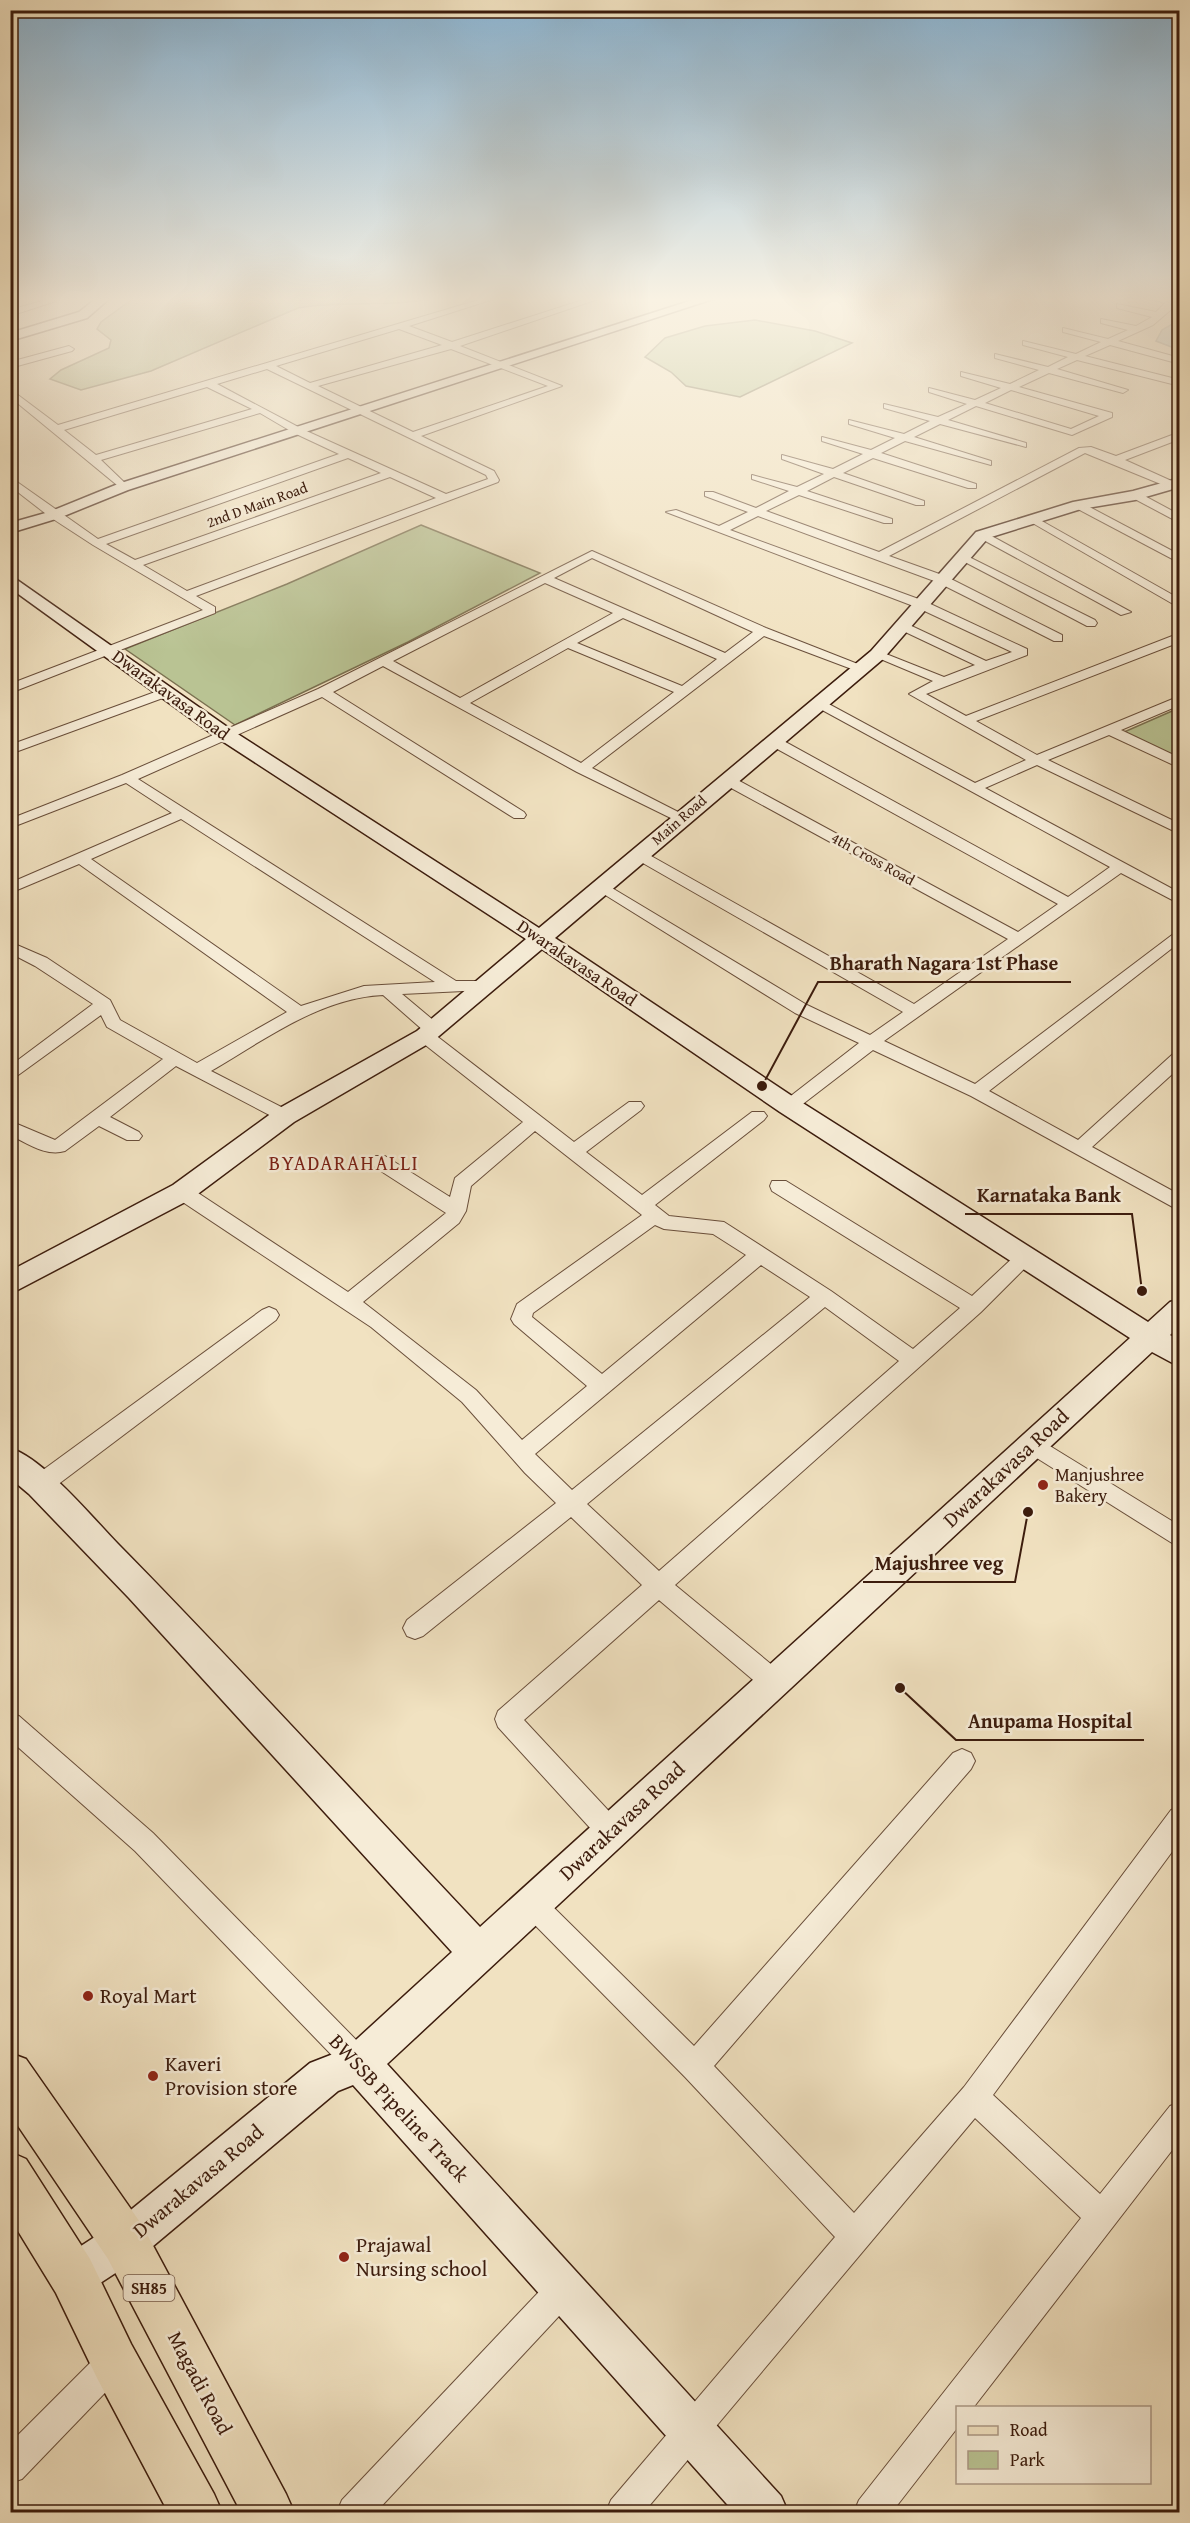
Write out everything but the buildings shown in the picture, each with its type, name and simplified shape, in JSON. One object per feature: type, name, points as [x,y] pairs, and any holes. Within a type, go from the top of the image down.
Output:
[{"type":"main road","name":"Magadi Road","points":[[10,2075],[125,2242],[268,2512]]},
{"type":"main road","points":[[10,2175],[73,2276],[114,2361],[196,2512]]},
{"type":"street","points":[[40,416],[94,459],[123,487]]},
{"type":"street","points":[[56,429],[101,416]]},
{"type":"street","points":[[94,459],[236,416]]},
{"type":"street","points":[[273,416],[298,431],[445,498]]},
{"type":"street","points":[[10,528],[54,515],[123,487],[345,416]]},
{"type":"street","points":[[187,595],[494,480],[490,473],[374,416]]},
{"type":"street","points":[[413,435],[470,416]]},
{"type":"street","points":[[920,416],[1022,445]]},
{"type":"street","points":[[720,530],[949,416]]},
{"type":"street","points":[[1018,416],[1072,432],[1106,416]]},
{"type":"street","points":[[853,422],[987,463]]},
{"type":"street","points":[[1116,460],[1179,435]]},
{"type":"street","points":[[826,440],[972,486]]},
{"type":"street","points":[[881,556],[1083,450],[1092,450],[1177,484]]},
{"type":"street","points":[[97,543],[348,454]]},
{"type":"street","points":[[786,457],[920,503]]},
{"type":"street","name":"2nd D Main Road","points":[[133,565],[391,473]]},
{"type":"street","points":[[756,477],[888,521]]},
{"type":"street","points":[[10,480],[54,515],[97,543],[211,610],[206,614],[10,689]]},
{"type":"street","points":[[982,535],[1078,505],[1135,495],[1177,484]]},
{"type":"street","points":[[709,494],[941,579],[1058,638]]},
{"type":"street","points":[[1135,495],[1179,520]]},
{"type":"street","points":[[1078,505],[1179,560]]},
{"type":"street","points":[[672,512],[920,604],[1023,652],[984,665],[916,694],[1035,759],[1179,830]]},
{"type":"street","points":[[1033,519],[1179,604]]},
{"type":"street","points":[[982,535],[1125,612]]},
{"type":"street","name":"Main Road","points":[[10,1284],[182,1192],[285,1116],[429,1033],[877,655],[941,579],[964,558],[982,535]]},
{"type":"street","points":[[10,824],[127,778],[323,692],[592,554],[762,631],[862,668]]},
{"type":"street","points":[[964,558],[1091,623]]},
{"type":"street","points":[[543,578],[724,658]]},
{"type":"street","name":"Dwarakavasa Road","points":[[10,580],[226,735],[541,939],[789,1106],[1179,1356]]},
{"type":"street","points":[[462,702],[622,613]]},
{"type":"street","points":[[903,626],[984,665]]},
{"type":"street","points":[[582,769],[762,631]]},
{"type":"street","points":[[967,720],[1179,637]]},
{"type":"street","points":[[566,643],[682,691]]},
{"type":"street","points":[[877,655],[944,681]]},
{"type":"street","points":[[382,661],[462,702],[582,769],[681,819]]},
{"type":"street","points":[[10,750],[166,692]]},
{"type":"street","points":[[323,692],[519,815]]},
{"type":"street","points":[[975,788],[1035,759],[1111,731],[1179,700]]},
{"type":"street","points":[[820,705],[1179,899]]},
{"type":"street","points":[[1111,731],[1179,764]]},
{"type":"street","points":[[775,742],[1069,904]]},
{"type":"street","points":[[127,778],[453,987]]},
{"type":"street","name":"4th Cross Road","points":[[727,780],[1020,939]]},
{"type":"street","points":[[10,889],[181,814]]},
{"type":"street","points":[[639,855],[915,1012]]},
{"type":"street","points":[[80,858],[299,1012]]},
{"type":"street","points":[[789,1106],[873,1041],[1119,868]]},
{"type":"street","points":[[602,888],[801,1009],[977,1092],[1179,1204]]},
{"type":"street","points":[[977,1092],[1179,934]]},
{"type":"street","points":[[10,946],[59,973],[104,1004],[113,1023],[197,1071],[285,1116]]},
{"type":"street","points":[[197,1071],[299,1012],[364,991],[484,985]]},
{"type":"street","points":[[387,990],[429,1033],[534,1122],[664,1222],[701,1223],[717,1227],[824,1296],[913,1360]]},
{"type":"street","points":[[10,1075],[104,1004]]},
{"type":"street","points":[[1080,1148],[1179,1057]]},
{"type":"street","points":[[10,1127],[54,1148],[65,1143],[175,1058]]},
{"type":"street","points":[[573,1152],[635,1106]]},
{"type":"street","points":[[602,1386],[522,1319],[524,1309],[648,1210],[758,1116]]},
{"type":"street","points":[[98,1118],[133,1136]]},
{"type":"street","points":[[349,1303],[457,1211],[462,1183],[534,1122]]},
{"type":"street","points":[[379,1161],[457,1211]]},
{"type":"street","points":[[779,1186],[974,1307]]},
{"type":"street","points":[[182,1192],[378,1322],[469,1396],[521,1453],[658,1585],[774,1682]]},
{"type":"street","points":[[521,1453],[760,1255]]},
{"type":"street","points":[[610,1832],[507,1719],[974,1307],[1025,1258]]},
{"type":"street","points":[[415,1628],[573,1504],[824,1296]]},
{"type":"street","points":[[1149,1337],[1179,1309]]},
{"type":"street","points":[[40,1485],[269,1316]]},
{"type":"street","name":"Dwarakavasa Road","points":[[73,2276],[125,2242],[324,2077],[359,2062],[1149,1337]]},
{"type":"street","points":[[1032,1444],[1179,1538]]},
{"type":"street","points":[[10,1460],[40,1485],[140,1588],[478,1953]]},
{"type":"street","name":"BWSSB Pipeline Track","points":[[10,1724],[144,1842],[359,2062],[765,2512]]},
{"type":"street","points":[[695,2067],[962,1761]]},
{"type":"street","points":[[623,2512],[974,2097],[1179,1819]]},
{"type":"street","points":[[532,1904],[695,2067],[855,2236]]},
{"type":"street","points":[[974,2097],[1102,2217]]},
{"type":"street","points":[[871,2512],[1179,2116]]},
{"type":"street","points":[[354,2512],[563,2289]]},
{"type":"street","points":[[10,2467],[114,2361]]},
{"type":"green space","points":[[421,525],[540,573],[408,642],[235,725],[125,649],[287,584]]},
{"type":"green space","points":[[1179,708],[1179,758],[1124,732]]},
{"type":"place","name":"Bharath Nagara 1st Phase","points":[[762,1086]]},
{"type":"place","name":"Karnataka Bank","points":[[1142,1291]]},
{"type":"place","name":"Manjushree Bakery","points":[[1043,1485]]},
{"type":"place","name":"Majushree veg","points":[[1028,1512]]},
{"type":"place","name":"Anupama Hospital","points":[[900,1688]]},
{"type":"place","name":"Royal Mart","points":[[88,1996]]},
{"type":"place","name":"Kaveri Provision store","points":[[153,2076]]},
{"type":"place","name":"Prajawal Nursing school","points":[[344,2257]]},
{"type":"district","name":"BYADARAHALLI","points":[[344,1163]]}]
